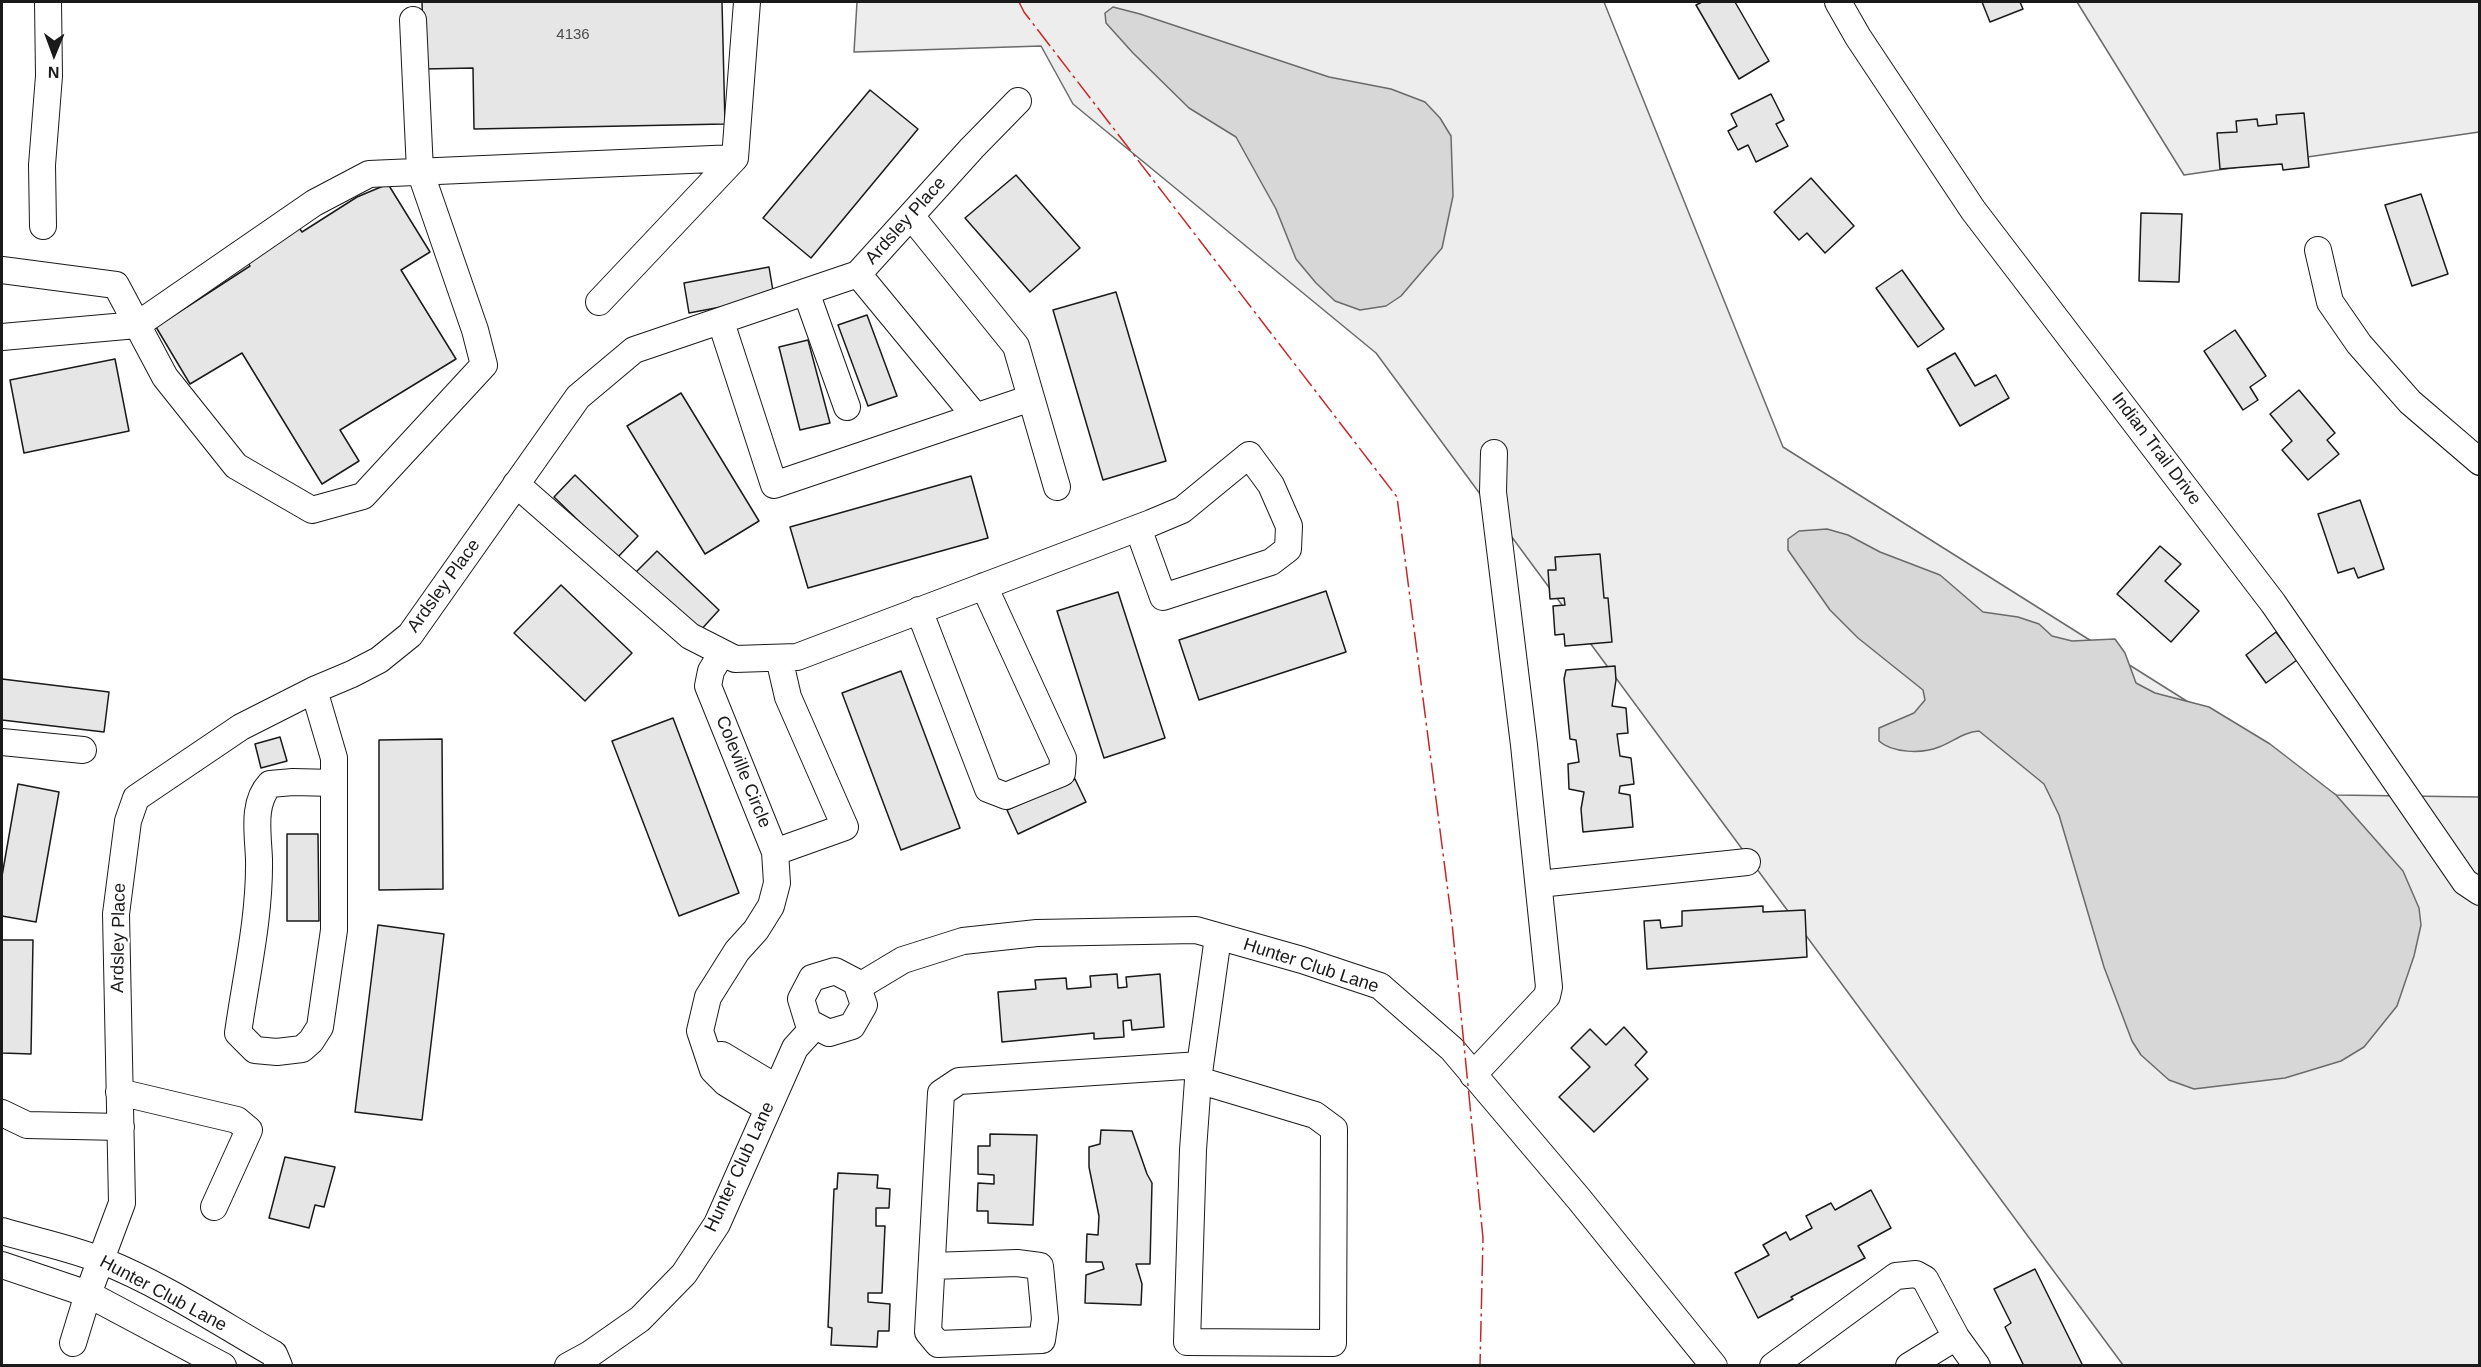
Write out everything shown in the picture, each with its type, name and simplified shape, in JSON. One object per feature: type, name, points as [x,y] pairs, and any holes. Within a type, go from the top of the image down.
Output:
[{"type":"street","points":[[43,226],[42,165],[49,76],[48,2]]},
{"type":"street","points":[[599,302],[735,158],[747,2]]},
{"type":"street","name":"Indian Trail Drive","points":[[1838,2],[1858,37],[1973,210],[2273,603],[2464,882],[2480,892]]},
{"type":"street","points":[[2,270],[116,285],[165,377],[236,466],[312,510],[363,496],[484,364],[475,330],[420,171],[413,20]]},
{"type":"street","name":"Ardsley Place","points":[[73,1343],[88,1294],[122,1203],[116,914],[128,821],[136,798],[241,727],[378,660],[410,635],[578,397],[634,350],[858,274],[1018,101]]},
{"type":"street","points":[[2,337],[137,325],[314,203],[369,174],[735,158]]},
{"type":"street","points":[[911,216],[1016,346],[1057,487]]},
{"type":"street","points":[[2318,250],[2330,302],[2359,344],[2410,402],[2480,462]]},
{"type":"street","points":[[858,274],[975,416]]},
{"type":"street","points":[[806,292],[847,407]]},
{"type":"street","points":[[721,322],[774,485],[1031,398]]},
{"type":"street","points":[[1473,1075],[1547,996],[1548,966],[1493,492],[1494,453]]},
{"type":"street","points":[[516,484],[690,636],[735,659],[797,657],[1138,528],[1182,510],[1249,455],[1271,485],[1289,526],[1288,549],[1271,562],[1163,597],[1138,528]]},
{"type":"street","points":[[919,610],[988,789],[1006,796],[1062,773],[1063,758],[984,586]]},
{"type":"street","name":"Coleville Circle","points":[[722,653],[711,671],[708,686],[775,852],[777,883],[771,906],[756,930],[736,951],[708,997],[700,1031],[713,1070],[726,1083],[772,1098]]},
{"type":"street","points":[[775,852],[844,827],[788,698],[779,658]]},
{"type":"street","points":[[314,690],[334,758],[334,783],[334,930],[320,1027],[311,1041],[302,1049],[277,1052],[255,1050],[238,1033],[259,882],[258,805],[262,793],[270,784],[334,783]]},
{"type":"street","points":[[2,742],[83,750]]},
{"type":"street","points":[[1539,884],[1746,862]]},
{"type":"street","name":"Hunter Club Lane","points":[[858,987],[903,960],[963,941],[1036,933],[1196,930],[1380,986],[1433,1031],[1473,1075],[1714,1365]]},
{"type":"street","points":[[932,1266],[1017,1263],[1040,1266],[1045,1318],[1042,1341],[938,1344],[928,1332],[941,1093],[959,1081],[1199,1073],[1315,1115],[1334,1129],[1334,1343],[1188,1342],[1193,1149],[1199,1073],[1218,937]]},
{"type":"street","points":[[835,971],[856,982],[858,987],[864,1005],[852,1026],[830,1033],[808,1022],[801,999],[812,978],[835,971]]},
{"type":"street","name":"Hunter Club Lane","points":[[568,1365],[590,1354],[640,1319],[684,1274],[717,1224],[795,1048],[815,1026]]},
{"type":"street","points":[[119,1092],[237,1120],[249,1130],[214,1206]]},
{"type":"street","points":[[2,1113],[27,1125],[121,1127]]},
{"type":"street","name":"Hunter Club Lane","points":[[2,1231],[100,1260],[168,1293],[274,1354],[279,1365]]},
{"type":"street","name":"Hunter Club Lane","points":[[2,1265],[88,1294],[223,1365]]},
{"type":"street","points":[[1773,1365],[1896,1276],[1916,1274],[1925,1279],[1956,1337],[1977,1365]]},
{"type":"street","points":[[1909,1365],[1956,1337]]},
{"type":"shaded area","points":[[857,2],[1604,2],[1783,447],[2336,795],[2479,797],[2479,1365],[2123,1365],[1376,353],[1073,104],[1041,46],[854,52]]},
{"type":"shaded area","points":[[2077,2],[2479,2],[2479,132],[2184,175]]},
{"type":"shaded area","points":[[1113,7],[1329,77],[1391,89],[1425,102],[1440,118],[1451,136],[1453,196],[1442,248],[1401,296],[1386,306],[1360,310],[1335,301],[1316,283],[1296,259],[1276,209],[1236,137],[1189,108],[1133,53],[1106,23],[1105,13]]},
{"type":"shaded area","points":[[1827,529],[1848,535],[1880,552],[1940,575],[1983,612],[2018,617],[2039,624],[2052,636],[2072,641],[2115,639],[2125,653],[2136,683],[2155,693],[2209,707],[2270,744],[2336,795],[2403,871],[2419,908],[2421,925],[2414,956],[2397,1006],[2364,1047],[2341,1061],[2285,1078],[2194,1089],[2169,1080],[2141,1055],[2132,1041],[2104,967],[2059,815],[2044,784],[1979,731],[1968,733],[1939,747],[1924,751],[1899,750],[1879,741],[1879,728],[1914,713],[1925,700],[1923,690],[1858,638],[1830,610],[1788,550],[1788,539],[1799,531]]},
{"type":"building","points":[[422,2],[722,2],[725,124],[474,129],[473,68],[424,69]]},
{"type":"building","points":[[1702,2],[1735,2],[1769,61],[1739,79],[1696,5]]},
{"type":"building","points":[[1982,2],[2020,2],[2023,9],[1990,22]]},
{"type":"building","points":[[870,90],[918,129],[811,258],[763,218]]},
{"type":"building","points":[[1771,94],[1784,120],[1776,124],[1788,146],[1756,162],[1748,145],[1738,150],[1728,131],[1737,126],[1731,114]]},
{"type":"building","points":[[2304,113],[2309,167],[2283,170],[2282,164],[2220,169],[2217,133],[2237,132],[2236,121],[2257,119],[2258,126],[2277,124],[2276,115]]},
{"type":"building","points":[[1016,175],[1080,248],[1030,292],[965,218]]},
{"type":"building","points":[[1811,178],[1854,226],[1825,253],[1807,233],[1799,240],[1774,212]]},
{"type":"building","points":[[388,184],[430,252],[401,270],[456,359],[340,430],[359,461],[322,484],[242,353],[190,384],[156,327],[250,266],[244,255],[296,223],[302,232],[357,197]]},
{"type":"building","points":[[2421,194],[2448,274],[2412,286],[2385,205]]},
{"type":"building","points":[[2141,213],[2182,214],[2179,282],[2139,281]]},
{"type":"building","points":[[769,267],[774,297],[689,313],[684,283]]},
{"type":"building","points":[[1902,270],[1944,329],[1918,347],[1876,288]]},
{"type":"building","points":[[1116,292],[1166,461],[1103,480],[1053,310]]},
{"type":"building","points":[[867,315],[897,396],[868,406],[838,325]]},
{"type":"building","points":[[2235,330],[2266,376],[2250,387],[2258,400],[2243,410],[2204,351]]},
{"type":"building","points":[[808,340],[830,423],[800,430],[779,347]]},
{"type":"building","points":[[1955,353],[1975,386],[1996,375],[2009,398],[1960,426],[1927,369]]},
{"type":"building","points":[[115,359],[129,431],[24,453],[10,380]]},
{"type":"building","points":[[2299,390],[2335,433],[2327,440],[2339,454],[2308,480],[2282,450],[2292,441],[2270,414]]},
{"type":"building","points":[[681,393],[759,521],[705,554],[627,426]]},
{"type":"building","points":[[575,475],[638,536],[617,558],[554,497]]},
{"type":"building","points":[[971,476],[988,538],[808,588],[790,527]]},
{"type":"building","points":[[2360,500],[2384,569],[2358,578],[2354,568],[2338,573],[2318,514]]},
{"type":"building","points":[[2160,546],[2181,564],[2165,581],[2199,611],[2171,642],[2117,594]]},
{"type":"building","points":[[657,551],[719,610],[699,632],[636,572]]},
{"type":"building","points":[[1600,554],[1604,598],[1608,598],[1612,642],[1565,646],[1564,634],[1555,635],[1553,606],[1565,605],[1564,598],[1550,599],[1548,570],[1556,570],[1555,557]]},
{"type":"building","points":[[561,585],[632,653],[585,701],[514,633]]},
{"type":"building","points":[[1326,591],[1346,652],[1199,700],[1179,640]]},
{"type":"building","points":[[1118,592],[1165,738],[1104,758],[1057,611]]},
{"type":"building","points":[[2276,632],[2297,660],[2266,683],[2246,655]]},
{"type":"building","points":[[1615,666],[1616,680],[1612,706],[1626,708],[1628,733],[1617,734],[1620,756],[1631,758],[1634,784],[1620,786],[1619,793],[1630,795],[1633,827],[1583,832],[1581,809],[1584,792],[1569,789],[1568,764],[1579,762],[1576,740],[1570,739],[1564,679],[1566,670]]},
{"type":"building","points":[[901,671],[960,828],[901,850],[842,693]]},
{"type":"building","points":[[2,679],[109,692],[104,732],[2,720]]},
{"type":"building","points":[[673,718],[739,893],[679,916],[612,741]]},
{"type":"building","points":[[280,737],[287,761],[261,768],[255,744]]},
{"type":"building","points":[[442,739],[443,889],[379,890],[379,740]]},
{"type":"building","points":[[1075,779],[1086,802],[1018,834],[1007,810]]},
{"type":"building","points":[[18,784],[59,792],[36,922],[2,916],[2,876]]},
{"type":"building","points":[[287,834],[318,834],[319,921],[287,921]]},
{"type":"building","points":[[1763,906],[1763,912],[1805,910],[1807,957],[1647,969],[1644,921],[1660,920],[1661,928],[1682,926],[1682,911]]},
{"type":"building","points":[[378,925],[444,934],[422,1120],[355,1112]]},
{"type":"building","points":[[2,940],[33,940],[31,1054],[2,1053]]},
{"type":"building","points":[[1117,974],[1118,988],[1127,987],[1126,977],[1160,974],[1164,1027],[1132,1030],[1131,1020],[1123,1021],[1124,1037],[1094,1039],[1094,1033],[1002,1042],[998,992],[1036,989],[1035,980],[1066,978],[1067,989],[1091,987],[1090,976]]},
{"type":"building","points":[[1624,1027],[1647,1052],[1635,1065],[1648,1079],[1594,1132],[1559,1097],[1590,1067],[1571,1048],[1590,1029],[1606,1045]]},
{"type":"building","points":[[1101,1130],[1132,1131],[1152,1183],[1150,1264],[1136,1264],[1142,1284],[1141,1305],[1085,1303],[1086,1275],[1104,1269],[1102,1262],[1086,1262],[1087,1234],[1098,1235],[1099,1216],[1089,1167],[1089,1147],[1100,1144]]},
{"type":"building","points":[[990,1134],[1037,1135],[1033,1225],[988,1223],[988,1211],[977,1211],[978,1183],[994,1184],[994,1175],[978,1174],[978,1146],[990,1146]]},
{"type":"building","points":[[285,1157],[335,1167],[324,1207],[315,1205],[309,1228],[269,1218]]},
{"type":"building","points":[[838,1173],[878,1175],[877,1188],[890,1189],[889,1208],[876,1208],[876,1226],[885,1226],[882,1293],[868,1293],[868,1302],[890,1304],[889,1331],[878,1331],[877,1347],[831,1345],[832,1328],[828,1327],[834,1189],[837,1189]]},
{"type":"building","points":[[1871,1190],[1891,1228],[1858,1246],[1865,1258],[1791,1297],[1793,1299],[1758,1318],[1735,1273],[1769,1255],[1763,1245],[1786,1232],[1790,1240],[1812,1228],[1806,1216],[1831,1203],[1835,1210]]},
{"type":"building","points":[[2035,1269],[2083,1366],[2024,1366],[2005,1327],[2011,1323],[1994,1289]]},
{"type":"power","points":[[1019,2],[1024,12],[1397,497],[1452,923],[1483,1238],[1480,1366]]}]
